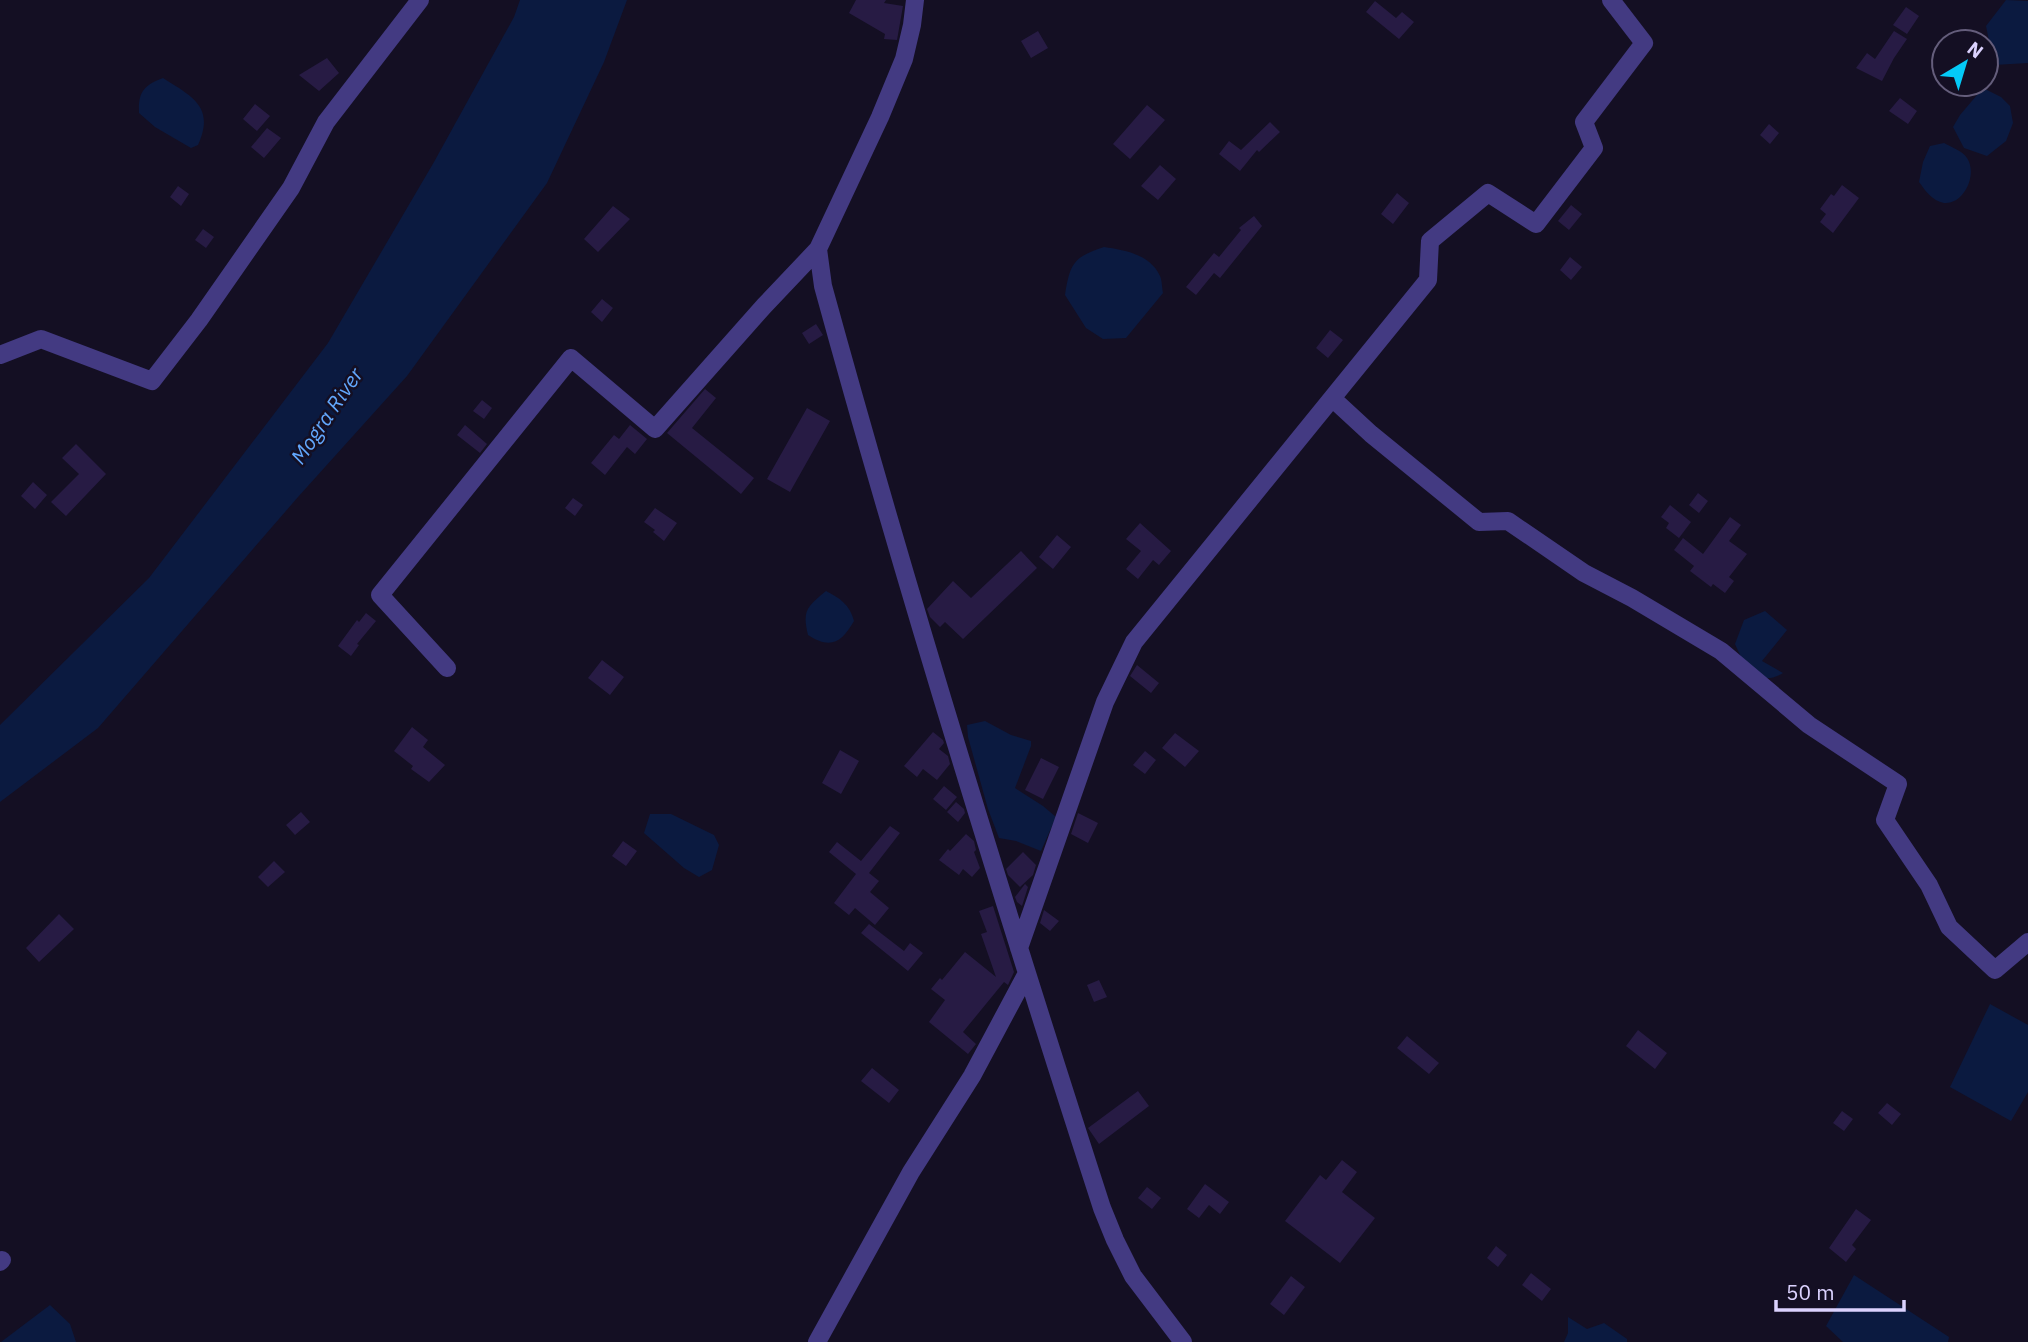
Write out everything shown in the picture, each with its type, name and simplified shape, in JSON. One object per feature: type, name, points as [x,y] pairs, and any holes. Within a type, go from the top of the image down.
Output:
[{"type":"street","points":[[0,355],[41,340],[152,381],[199,320],[290,188],[326,122],[420,0]]},
{"type":"street","points":[[447,668],[380,595],[571,358],[655,429],[818,249],[855,173],[904,59],[915,0]]},
{"type":"street","points":[[1018,948],[1105,702],[1133,642],[1428,280],[1430,241],[1488,193],[1536,224],[1594,148],[1584,122],[1644,43],[1611,0]]},
{"type":"street","points":[[818,249],[823,286],[895,542],[1018,948],[1102,1208],[1133,1276],[1183,1342]]},
{"type":"street","points":[[1332,398],[1371,434],[1479,522],[1508,521],[1584,573],[1721,651],[1809,725],[1898,784],[1885,820],[1928,885],[1949,927],[1995,970],[2028,942]]},
{"type":"street","points":[[817,1342],[911,1172],[972,1076],[1027,973]]},
{"type":"water","name":"Mogra River","points":[[520,0],[627,0],[604,62],[547,183],[407,376],[98,728],[0,802],[0,725],[149,578],[328,343],[434,162],[514,17]]},
{"type":"water","points":[[2006,0],[2028,1],[2028,63],[2000,65],[2000,28],[1986,26]]},
{"type":"water","points":[[163,78],[198,104],[204,121],[198,145],[191,148],[155,127],[139,113],[144,90],[151,83]]},
{"type":"water","points":[[2000,96],[2010,106],[2013,123],[2006,141],[1987,156],[1964,148],[1953,127],[1974,98]]},
{"type":"water","points":[[1944,143],[1965,156],[1971,172],[1963,194],[1958,199],[1944,203],[1932,198],[1919,182],[1930,146]]},
{"type":"water","points":[[1104,247],[1143,258],[1156,269],[1161,280],[1163,293],[1126,338],[1103,339],[1086,328],[1065,295],[1071,269],[1079,258]]},
{"type":"water","points":[[826,591],[844,603],[854,621],[840,639],[829,643],[808,635],[806,620],[810,605]]},
{"type":"water","points":[[1765,611],[1787,630],[1762,661],[1783,673],[1765,678],[1752,672],[1735,644],[1744,620]]},
{"type":"water","points":[[985,721],[1011,735],[1031,741],[1015,788],[1056,817],[1041,851],[1016,841],[999,838],[968,737],[967,725]]},
{"type":"water","points":[[650,814],[671,814],[714,835],[719,845],[712,870],[699,877],[684,868],[644,833]]},
{"type":"water","points":[[1990,1004],[2028,1025],[2028,1092],[2011,1121],[1950,1087]]},
{"type":"water","points":[[1854,1275],[1949,1337],[1948,1342],[1843,1342],[1826,1326]]},
{"type":"water","points":[[50,1305],[70,1324],[76,1342],[1,1342]]},
{"type":"water","points":[[1568,1317],[1587,1329],[1604,1323],[1627,1339],[1627,1342],[1564,1342],[1568,1333]]},
{"type":"building","points":[[856,0],[886,0],[884,3],[903,6],[897,40],[884,39],[885,34],[849,13]]},
{"type":"building","points":[[1375,1],[1396,18],[1402,12],[1414,22],[1399,39],[1366,12]]},
{"type":"building","points":[[1906,7],[1919,16],[1907,34],[1893,25]]},
{"type":"building","points":[[1038,31],[1048,48],[1031,58],[1021,41]]},
{"type":"building","points":[[1894,31],[1907,39],[1882,81],[1856,68],[1867,53],[1875,59]]},
{"type":"building","points":[[327,58],[339,73],[319,91],[299,75]]},
{"type":"building","points":[[1900,98],[1917,111],[1908,124],[1889,111]]},
{"type":"building","points":[[255,104],[270,116],[257,131],[243,119]]},
{"type":"building","points":[[1147,105],[1165,120],[1130,159],[1113,144]]},
{"type":"building","points":[[1270,122],[1280,132],[1259,152],[1257,150],[1240,171],[1219,154],[1229,141],[1241,150]]},
{"type":"building","points":[[1769,124],[1779,133],[1770,144],[1760,135]]},
{"type":"building","points":[[267,128],[281,138],[264,158],[251,147]]},
{"type":"building","points":[[1160,165],[1176,179],[1158,200],[1141,186]]},
{"type":"building","points":[[1842,185],[1859,198],[1833,233],[1820,222],[1826,214],[1820,209]]},
{"type":"building","points":[[178,186],[189,194],[181,206],[170,197]]},
{"type":"building","points":[[1397,193],[1409,203],[1393,224],[1381,214]]},
{"type":"building","points":[[1571,205],[1582,214],[1569,230],[1558,221]]},
{"type":"building","points":[[613,206],[630,219],[598,252],[584,239]]},
{"type":"building","points":[[1254,216],[1262,226],[1220,278],[1214,273],[1196,295],[1186,287],[1214,253],[1219,257],[1241,230],[1239,228]]},
{"type":"building","points":[[203,229],[214,237],[206,248],[195,240]]},
{"type":"building","points":[[1570,257],[1582,267],[1571,280],[1560,270]]},
{"type":"building","points":[[602,299],[613,308],[602,322],[591,312]]},
{"type":"building","points":[[816,324],[823,335],[809,344],[802,333]]},
{"type":"building","points":[[1330,330],[1343,340],[1328,358],[1316,348]]},
{"type":"building","points":[[705,389],[716,398],[692,428],[754,478],[741,494],[667,433]]},
{"type":"building","points":[[482,400],[492,408],[484,419],[473,411]]},
{"type":"building","points":[[807,408],[830,421],[790,492],[767,479]]},
{"type":"building","points":[[465,425],[487,444],[480,453],[457,435]]},
{"type":"building","points":[[630,425],[647,439],[635,454],[627,447],[605,475],[591,463],[614,435],[619,439]]},
{"type":"building","points":[[76,444],[106,474],[66,516],[51,502],[79,474],[62,458]]},
{"type":"building","points":[[33,482],[47,495],[35,509],[21,496]]},
{"type":"building","points":[[1698,493],[1708,501],[1699,513],[1689,505]]},
{"type":"building","points":[[573,498],[583,505],[575,516],[565,508]]},
{"type":"building","points":[[1670,505],[1691,522],[1679,538],[1666,528],[1669,523],[1661,517]]},
{"type":"building","points":[[655,508],[677,523],[664,541],[644,522]]},
{"type":"building","points":[[1730,517],[1741,525],[1729,541],[1747,554],[1729,577],[1734,581],[1725,593],[1713,584],[1711,587],[1690,571],[1694,566],[1674,550],[1683,538],[1703,554]]},
{"type":"building","points":[[1140,523],[1171,551],[1159,565],[1153,560],[1138,579],[1126,569],[1141,551],[1126,539]]},
{"type":"building","points":[[1057,535],[1071,547],[1053,569],[1039,557]]},
{"type":"building","points":[[1021,551],[1037,568],[963,639],[945,622],[940,627],[930,617],[927,609],[953,581],[971,598]]},
{"type":"building","points":[[366,613],[376,621],[351,656],[338,646],[357,620],[359,622]]},
{"type":"building","points":[[602,660],[624,677],[610,695],[588,678]]},
{"type":"building","points":[[1137,665],[1159,683],[1151,693],[1130,676]]},
{"type":"building","points":[[412,727],[428,740],[423,747],[445,765],[429,782],[411,769],[413,766],[394,751]]},
{"type":"building","points":[[933,732],[943,740],[944,743],[939,749],[948,756],[950,764],[937,780],[923,769],[917,777],[904,766]]},
{"type":"building","points":[[1175,733],[1199,751],[1185,767],[1162,748]]},
{"type":"building","points":[[840,750],[859,761],[841,794],[822,783]]},
{"type":"building","points":[[1145,751],[1156,760],[1145,774],[1133,765]]},
{"type":"building","points":[[1041,758],[1059,767],[1043,799],[1025,790]]},
{"type":"building","points":[[944,786],[957,797],[946,810],[933,799]]},
{"type":"building","points":[[956,802],[965,813],[958,822],[947,812]]},
{"type":"building","points":[[301,812],[310,822],[295,835],[286,825]]},
{"type":"building","points":[[1078,813],[1098,823],[1088,843],[1071,834]]},
{"type":"building","points":[[890,826],[900,833],[869,873],[879,881],[870,892],[889,908],[875,925],[855,908],[849,915],[834,903],[856,874],[829,852],[837,842],[861,861]]},
{"type":"building","points":[[966,834],[974,841],[974,852],[980,868],[972,877],[963,869],[959,875],[939,860]]},
{"type":"building","points":[[623,841],[637,851],[626,866],[612,856]]},
{"type":"building","points":[[1023,852],[1036,865],[1033,875],[1020,887],[1008,875],[1006,869]]},
{"type":"building","points":[[274,861],[285,872],[268,887],[258,877]]},
{"type":"building","points":[[1025,884],[1028,887],[1022,906],[1015,897]]},
{"type":"building","points":[[993,906],[1014,972],[1008,985],[1004,982],[963,1032],[976,1044],[968,1054],[929,1022],[945,1000],[931,989],[965,952],[996,977],[981,934],[987,932],[979,911]]},
{"type":"building","points":[[1044,910],[1059,921],[1050,931],[1040,923]]},
{"type":"building","points":[[59,914],[74,929],[39,962],[26,948]]},
{"type":"building","points":[[869,924],[904,951],[910,943],[923,953],[908,971],[861,933]]},
{"type":"building","points":[[1099,980],[1107,997],[1094,1002],[1087,985]]},
{"type":"building","points":[[1638,1030],[1667,1053],[1655,1069],[1626,1046]]},
{"type":"building","points":[[1407,1036],[1439,1063],[1429,1074],[1397,1048]]},
{"type":"building","points":[[872,1068],[899,1090],[889,1103],[861,1081]]},
{"type":"building","points":[[1138,1091],[1149,1106],[1099,1144],[1088,1128]]},
{"type":"building","points":[[1887,1103],[1901,1114],[1892,1125],[1878,1113]]},
{"type":"building","points":[[1842,1111],[1853,1119],[1844,1131],[1833,1123]]},
{"type":"building","points":[[1342,1160],[1357,1172],[1342,1192],[1375,1218],[1340,1263],[1285,1221],[1320,1175],[1326,1180]]},
{"type":"building","points":[[1205,1184],[1229,1202],[1220,1214],[1209,1205],[1199,1218],[1187,1209]]},
{"type":"building","points":[[1147,1187],[1161,1198],[1152,1209],[1138,1198]]},
{"type":"building","points":[[1856,1209],[1871,1220],[1852,1245],[1856,1249],[1846,1262],[1829,1248]]},
{"type":"building","points":[[1496,1246],[1507,1255],[1498,1267],[1487,1258]]},
{"type":"building","points":[[1531,1273],[1551,1289],[1542,1301],[1522,1285]]},
{"type":"building","points":[[1291,1276],[1305,1287],[1284,1315],[1270,1304]]}]
